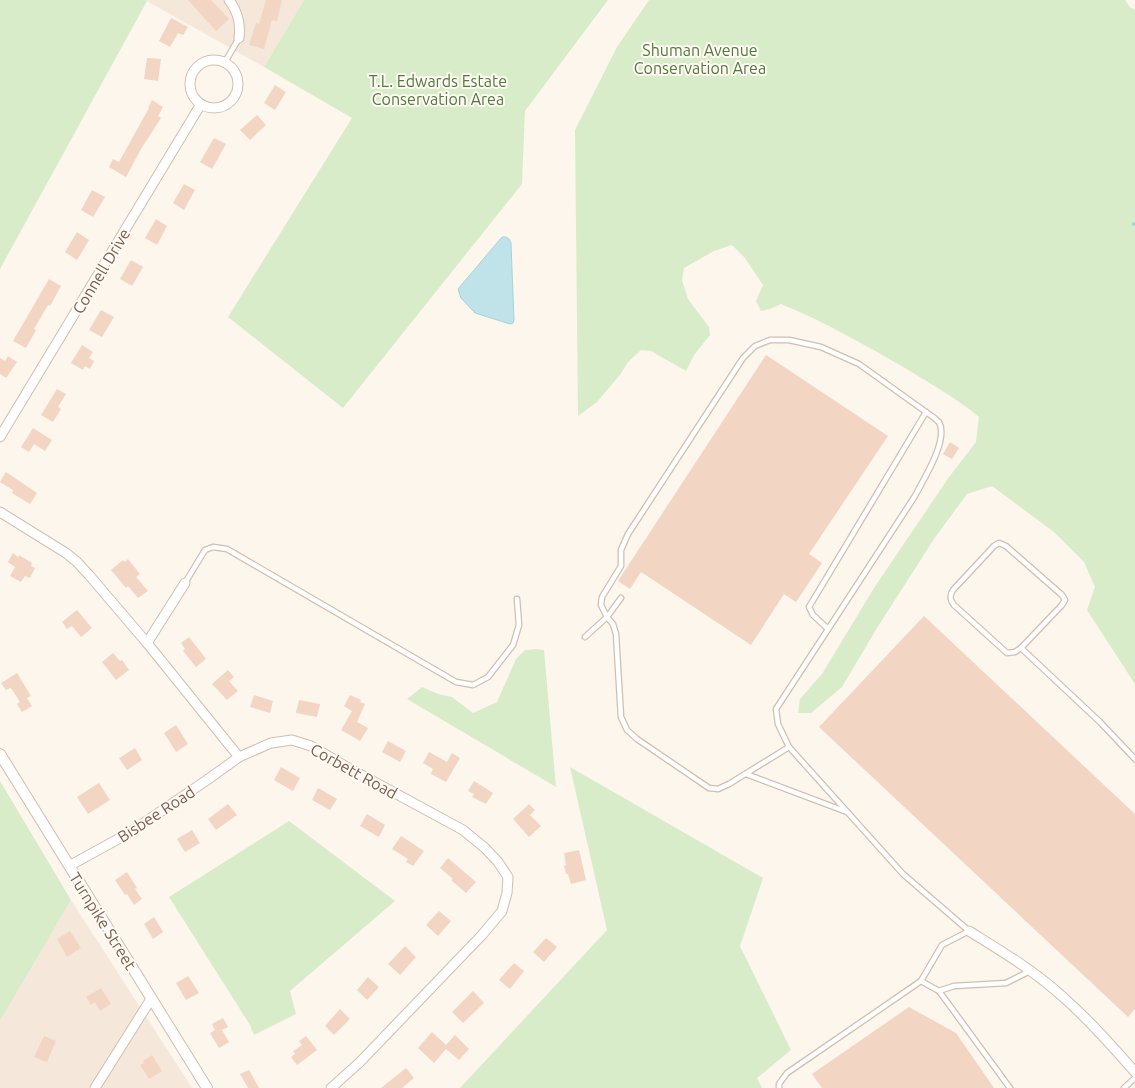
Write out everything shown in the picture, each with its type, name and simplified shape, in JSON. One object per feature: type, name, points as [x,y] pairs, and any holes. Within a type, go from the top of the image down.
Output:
[{"type":"street","points":[[229,0],[238,18],[239,38]]},
{"type":"street","points":[[219,60],[231,66],[236,72],[239,86],[234,99],[222,107],[215,108],[201,104],[196,100],[190,88],[195,69],[206,61],[219,60]]},
{"type":"street","name":"Connell Drive","points":[[0,437],[201,104]]},
{"type":"street","points":[[0,512],[66,553],[77,562],[147,643],[239,757]]},
{"type":"street","points":[[147,643],[185,583]]},
{"type":"street","name":"Corbett Road","points":[[239,757],[271,743],[292,740],[311,746],[463,830],[485,848],[508,877],[507,893],[502,910],[487,929],[360,1062],[331,1088]]},
{"type":"street","name":"Turnpike Street","points":[[0,754],[207,1088]]},
{"type":"street","name":"Bisbee Road","points":[[69,866],[129,833],[239,757]]},
{"type":"street","points":[[969,931],[1030,971],[1062,996],[1094,1026],[1135,1072]]},
{"type":"street","points":[[95,1088],[151,999]]},
{"type":"lane","points":[[225,62],[239,38]]},
{"type":"lane","points":[[779,1088],[781,1079],[787,1073],[921,981],[942,945],[969,931],[903,874],[790,747],[778,724],[776,709],[914,496],[931,465],[939,445],[941,434],[939,422],[859,364],[821,346],[789,340],[770,340],[755,346],[743,358],[628,534],[621,550],[622,566],[602,597],[601,605],[613,624],[616,634],[621,716],[627,730],[637,740],[709,788],[718,789],[790,747]]},
{"type":"lane","points":[[828,628],[813,615],[809,607],[926,412]]},
{"type":"lane","points":[[1000,543],[1006,546],[1062,595],[1065,600],[1021,648],[1015,652],[1007,653],[954,605],[950,597],[953,590],[994,546],[1000,543]]},
{"type":"lane","points":[[185,583],[205,550],[213,547],[227,549],[456,682],[473,685],[488,677],[513,645],[519,624],[517,599]]},
{"type":"lane","points":[[584,637],[608,617],[620,598]]},
{"type":"lane","points":[[1021,648],[1100,722],[1135,758]]},
{"type":"lane","points":[[746,774],[848,813]]},
{"type":"lane","points":[[939,991],[954,986],[1006,983],[1030,971]]},
{"type":"lane","points":[[921,981],[939,991],[1010,1088]]},
{"type":"lane","points":[[1124,1088],[1135,1078]]},
{"type":"shaded area","points":[[145,0],[304,0],[264,67]]},
{"type":"shaded area","points":[[71,900],[192,1088],[0,1088],[0,1021]]},
{"type":"green space","points":[[0,0],[147,1],[0,269]]},
{"type":"green space","name":"T.L. Edwards Estate Conservation Area","points":[[304,0],[608,0],[525,111],[522,184],[343,408],[228,317],[352,118],[264,67]]},
{"type":"green space","name":"Shuman Avenue Conservation Area","points":[[649,0],[1125,0],[1135,10],[1135,684],[1087,610],[1095,587],[1084,562],[1054,532],[992,486],[967,494],[934,539],[842,687],[811,713],[798,713],[800,699],[822,674],[874,588],[949,477],[976,442],[979,417],[952,397],[905,368],[813,318],[781,304],[761,311],[756,301],[763,285],[745,258],[732,245],[714,251],[684,268],[682,280],[688,299],[709,327],[710,335],[694,355],[686,371],[651,351],[641,350],[628,362],[620,375],[597,402],[578,416],[575,130],[617,47]]},
{"type":"green space","points":[[525,650],[544,650],[556,787],[407,699],[422,687],[438,694],[452,697],[473,713],[497,702],[516,659]]},
{"type":"green space","points":[[570,767],[763,878],[740,946],[791,1050],[757,1078],[762,1088],[460,1088],[607,930]]},
{"type":"green space","points":[[0,781],[71,900],[0,1021]]},
{"type":"green space","points":[[289,821],[395,901],[290,991],[296,1014],[254,1035],[250,1025],[169,897]]},
{"type":"water","points":[[502,237],[509,239],[511,243],[514,320],[510,324],[475,313],[461,298],[458,289]]},
{"type":"building","points":[[188,0],[211,0],[229,19],[216,31]]},
{"type":"building","points":[[266,0],[282,0],[277,21],[272,20],[264,49],[249,45],[256,23],[259,24]]},
{"type":"building","points":[[171,18],[188,27],[183,35],[178,33],[170,47],[159,41]]},
{"type":"building","points":[[147,58],[161,59],[158,81],[144,79]]},
{"type":"building","points":[[275,85],[286,92],[275,110],[264,103]]},
{"type":"building","points":[[152,100],[163,107],[158,116],[161,118],[126,177],[109,167],[113,159],[119,162]]},
{"type":"building","points":[[257,115],[266,125],[250,140],[240,130]]},
{"type":"building","points":[[214,138],[226,144],[212,169],[200,162]]},
{"type":"building","points":[[184,184],[195,190],[184,210],[173,203]]},
{"type":"building","points":[[92,190],[105,197],[93,217],[81,210]]},
{"type":"building","points":[[156,219],[167,226],[157,245],[145,238]]},
{"type":"building","points":[[77,232],[89,240],[77,260],[65,252]]},
{"type":"building","points":[[131,260],[143,267],[132,286],[120,279]]},
{"type":"building","points":[[49,279],[61,286],[34,329],[36,330],[26,348],[13,341]]},
{"type":"building","points":[[101,310],[114,317],[102,337],[89,330]]},
{"type":"building","points":[[82,345],[93,352],[89,358],[94,361],[90,369],[85,366],[83,370],[71,363]]},
{"type":"building","points":[[766,355],[888,436],[809,554],[822,563],[796,602],[784,594],[751,645],[641,572],[630,589],[618,581]]},
{"type":"building","points":[[8,356],[17,362],[6,378],[0,374],[0,358],[5,361]]},
{"type":"building","points":[[57,389],[66,394],[58,407],[61,409],[53,422],[41,415]]},
{"type":"building","points":[[33,428],[52,440],[45,451],[34,444],[29,452],[21,447]]},
{"type":"building","points":[[950,442],[959,448],[952,459],[943,454]]},
{"type":"building","points":[[6,472],[37,493],[30,504],[12,493],[13,490],[0,482]]},
{"type":"building","points":[[13,553],[32,563],[31,566],[35,568],[30,578],[25,576],[21,582],[10,576],[15,567],[8,562]]},
{"type":"building","points":[[128,559],[140,574],[136,577],[148,591],[138,598],[128,586],[126,588],[111,570],[123,560],[125,562]]},
{"type":"building","points":[[77,610],[92,628],[81,637],[72,626],[67,629],[62,622]]},
{"type":"building","points":[[924,616],[1135,814],[1135,1009],[1128,1017],[819,727]]},
{"type":"building","points":[[189,637],[206,659],[196,667],[183,651],[185,649],[181,643]]},
{"type":"building","points":[[113,653],[120,661],[122,660],[129,670],[116,680],[102,662]]},
{"type":"building","points":[[228,670],[234,677],[229,681],[238,691],[227,700],[212,684]]},
{"type":"building","points":[[17,673],[31,696],[27,698],[32,706],[22,712],[17,704],[20,702],[11,688],[6,690],[1,683]]},
{"type":"building","points":[[254,695],[273,701],[270,713],[250,707]]},
{"type":"building","points":[[350,695],[365,704],[357,722],[368,728],[360,741],[341,730],[352,711],[344,706]]},
{"type":"building","points":[[299,700],[320,704],[317,717],[296,713]]},
{"type":"building","points":[[176,725],[188,744],[176,752],[164,733]]},
{"type":"building","points":[[388,741],[406,751],[400,762],[382,752]]},
{"type":"building","points":[[135,748],[142,760],[127,770],[119,758]]},
{"type":"building","points":[[429,752],[447,762],[452,753],[460,758],[446,782],[431,774],[433,769],[423,763]]},
{"type":"building","points":[[281,767],[300,778],[293,791],[274,780]]},
{"type":"building","points":[[474,781],[493,793],[486,804],[472,797],[474,794],[468,791]]},
{"type":"building","points":[[99,783],[110,800],[88,814],[77,797]]},
{"type":"building","points":[[318,788],[337,799],[330,810],[312,800]]},
{"type":"building","points":[[228,804],[237,815],[216,830],[208,819]]},
{"type":"building","points":[[529,804],[535,810],[530,815],[541,826],[529,837],[513,819]]},
{"type":"building","points":[[367,814],[385,825],[379,837],[360,826]]},
{"type":"building","points":[[192,830],[200,843],[185,852],[177,839]]},
{"type":"building","points":[[401,836],[424,851],[413,866],[406,862],[408,859],[392,849]]},
{"type":"building","points":[[579,850],[586,880],[571,884],[564,866],[566,865],[564,853]]},
{"type":"building","points":[[448,858],[476,882],[466,893],[440,868]]},
{"type":"building","points":[[127,872],[142,899],[134,905],[115,880]]},
{"type":"building","points":[[439,911],[451,921],[438,936],[426,925]]},
{"type":"building","points":[[154,917],[163,932],[153,939],[144,924]]},
{"type":"building","points":[[70,931],[81,948],[67,957],[57,939]]},
{"type":"building","points":[[546,938],[557,947],[544,962],[533,952]]},
{"type":"building","points":[[405,946],[416,957],[400,975],[388,964]]},
{"type":"building","points":[[514,963],[524,971],[510,989],[499,980]]},
{"type":"building","points":[[188,976],[199,993],[186,1000],[176,983]]},
{"type":"building","points":[[368,977],[379,987],[367,1000],[357,990]]},
{"type":"building","points":[[101,988],[111,1004],[100,1011],[95,1002],[91,1005],[86,997]]},
{"type":"building","points":[[473,991],[484,1003],[463,1023],[452,1012]]},
{"type":"building","points":[[909,1007],[956,1033],[994,1088],[822,1088],[812,1074]]},
{"type":"building","points":[[340,1009],[350,1019],[334,1035],[325,1026]]},
{"type":"building","points":[[223,1018],[228,1027],[222,1030],[229,1042],[219,1048],[210,1033],[215,1030],[212,1024]]},
{"type":"building","points":[[432,1032],[446,1045],[455,1035],[469,1049],[459,1060],[446,1049],[434,1063],[418,1048]]},
{"type":"building","points":[[44,1036],[56,1041],[47,1062],[34,1057]]},
{"type":"building","points":[[306,1036],[317,1050],[297,1065],[291,1057],[295,1054],[293,1051],[302,1045],[299,1041]]},
{"type":"building","points":[[152,1055],[162,1071],[149,1079],[140,1065]]},
{"type":"building","points":[[406,1068],[414,1078],[402,1088],[381,1088]]},
{"type":"building","points":[[249,1070],[259,1088],[248,1088],[240,1074]]}]
